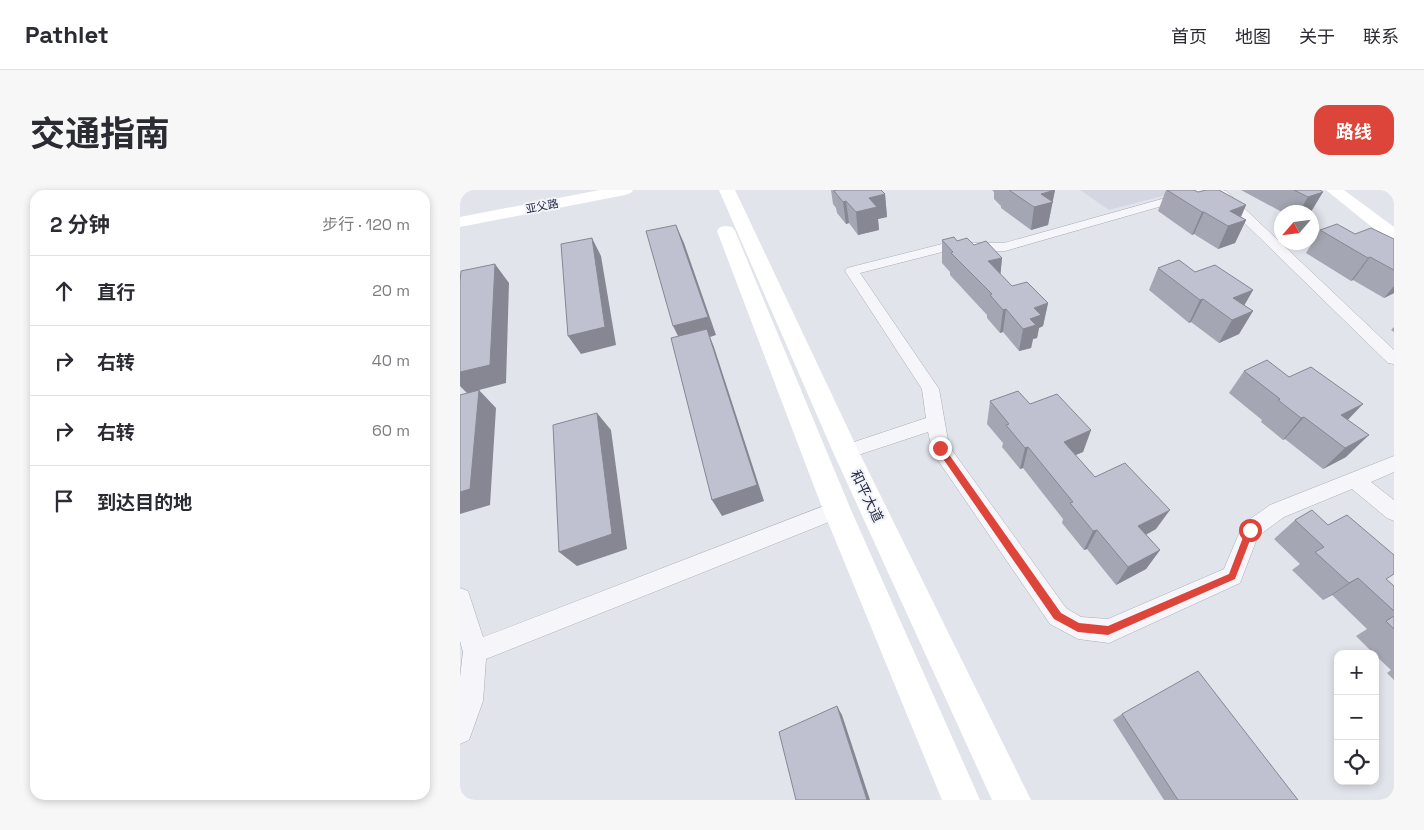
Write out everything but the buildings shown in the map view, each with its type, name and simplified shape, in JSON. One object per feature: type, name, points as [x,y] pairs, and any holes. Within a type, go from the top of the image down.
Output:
[{"type":"main road","name":"亚父路","points":[[460,222],[625,190]]},
{"type":"main road","points":[[710,190],[837,510],[961,800]]},
{"type":"main road","name":"和平大道","points":[[727,190],[846,452],[1012,800]]},
{"type":"main road","points":[[1334,190],[1394,236]]},
{"type":"street","points":[[1207,190],[1005,247],[946,247],[852,271],[930,389],[940,448],[1058,616],[1078,628],[1108,630],[1232,576],[1250,530],[1277,511],[1394,464]]},
{"type":"street","points":[[1218,190],[1394,359]]},
{"type":"street","points":[[846,452],[936,422]]},
{"type":"street","points":[[1355,480],[1394,512]]},
{"type":"street","points":[[475,652],[837,510]]},
{"type":"street","points":[[460,599],[475,652],[470,701],[460,731]]},
{"type":"shaded area","points":[[1080,190],[1186,190],[1109,210]]},
{"type":"route","points":[[940,448],[1058,616],[1078,628],[1108,630],[1232,576],[1250,530]]}]
